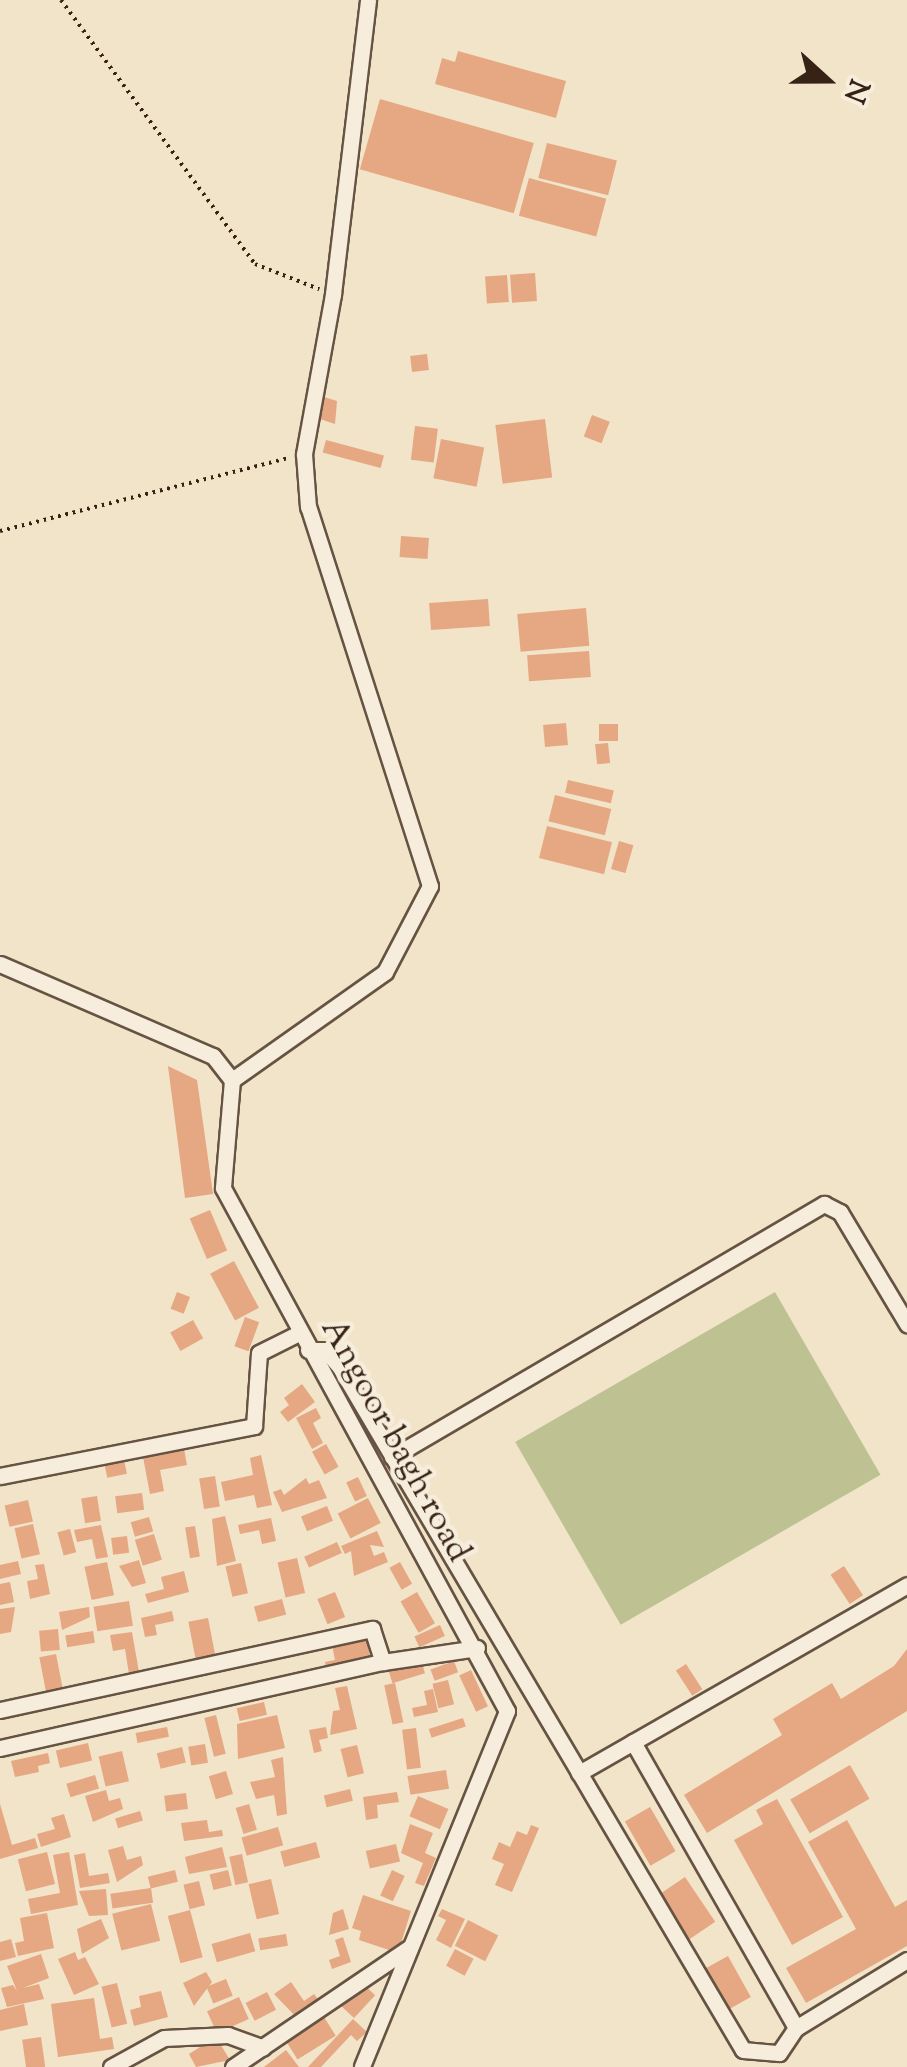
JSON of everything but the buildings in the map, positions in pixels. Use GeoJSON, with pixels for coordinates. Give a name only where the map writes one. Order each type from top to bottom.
{"type":"FeatureCollection","features":[{"type":"Feature","properties":{"kind":"street"},"geometry":{"type":"LineString","coordinates":[[0,964],[213,1056],[232,1080],[385,972],[430,886],[308,508],[304,454],[333,294],[368,0]]}},
{"type":"Feature","properties":{"kind":"street","name":"Angoor bagh road"},"geometry":{"type":"LineString","coordinates":[[232,1080],[224,1188],[299,1334],[476,1648],[507,1711],[362,2067]]}},
{"type":"Feature","properties":{"kind":"street"},"geometry":{"type":"LineString","coordinates":[[392,1457],[824,1204],[840,1212],[907,1324]]}},
{"type":"Feature","properties":{"kind":"street"},"geometry":{"type":"LineString","coordinates":[[0,1476],[254,1426],[260,1353],[299,1334]]}},
{"type":"Feature","properties":{"kind":"street"},"geometry":{"type":"LineString","coordinates":[[308,1350],[324,1350],[339,1366],[743,2050],[779,2053],[796,2028],[907,1960]]}},
{"type":"Feature","properties":{"kind":"street"},"geometry":{"type":"LineString","coordinates":[[579,1773],[907,1585]]}},
{"type":"Feature","properties":{"kind":"street"},"geometry":{"type":"LineString","coordinates":[[0,1710],[372,1630],[383,1662]]}},
{"type":"Feature","properties":{"kind":"street"},"geometry":{"type":"LineString","coordinates":[[0,1748],[383,1662],[476,1648]]}},
{"type":"Feature","properties":{"kind":"street"},"geometry":{"type":"LineString","coordinates":[[633,1742],[796,2028]]}},
{"type":"Feature","properties":{"kind":"street"},"geometry":{"type":"LineString","coordinates":[[232,2067],[410,1947]]}},
{"type":"Feature","properties":{"kind":"street"},"geometry":{"type":"LineString","coordinates":[[111,2067],[164,2038],[228,2035],[263,2048]]}},
{"type":"Feature","properties":{"kind":"path"},"geometry":{"type":"LineString","coordinates":[[61,0],[254,264],[333,294]]}},
{"type":"Feature","properties":{"kind":"path"},"geometry":{"type":"LineString","coordinates":[[0,531],[304,454]]}},
{"type":"Feature","properties":{"kind":"green space"},"geometry":{"type":"Polygon","coordinates":[[[775,1292],[880,1475],[621,1625],[515,1442],[775,1292]]]}}]}
